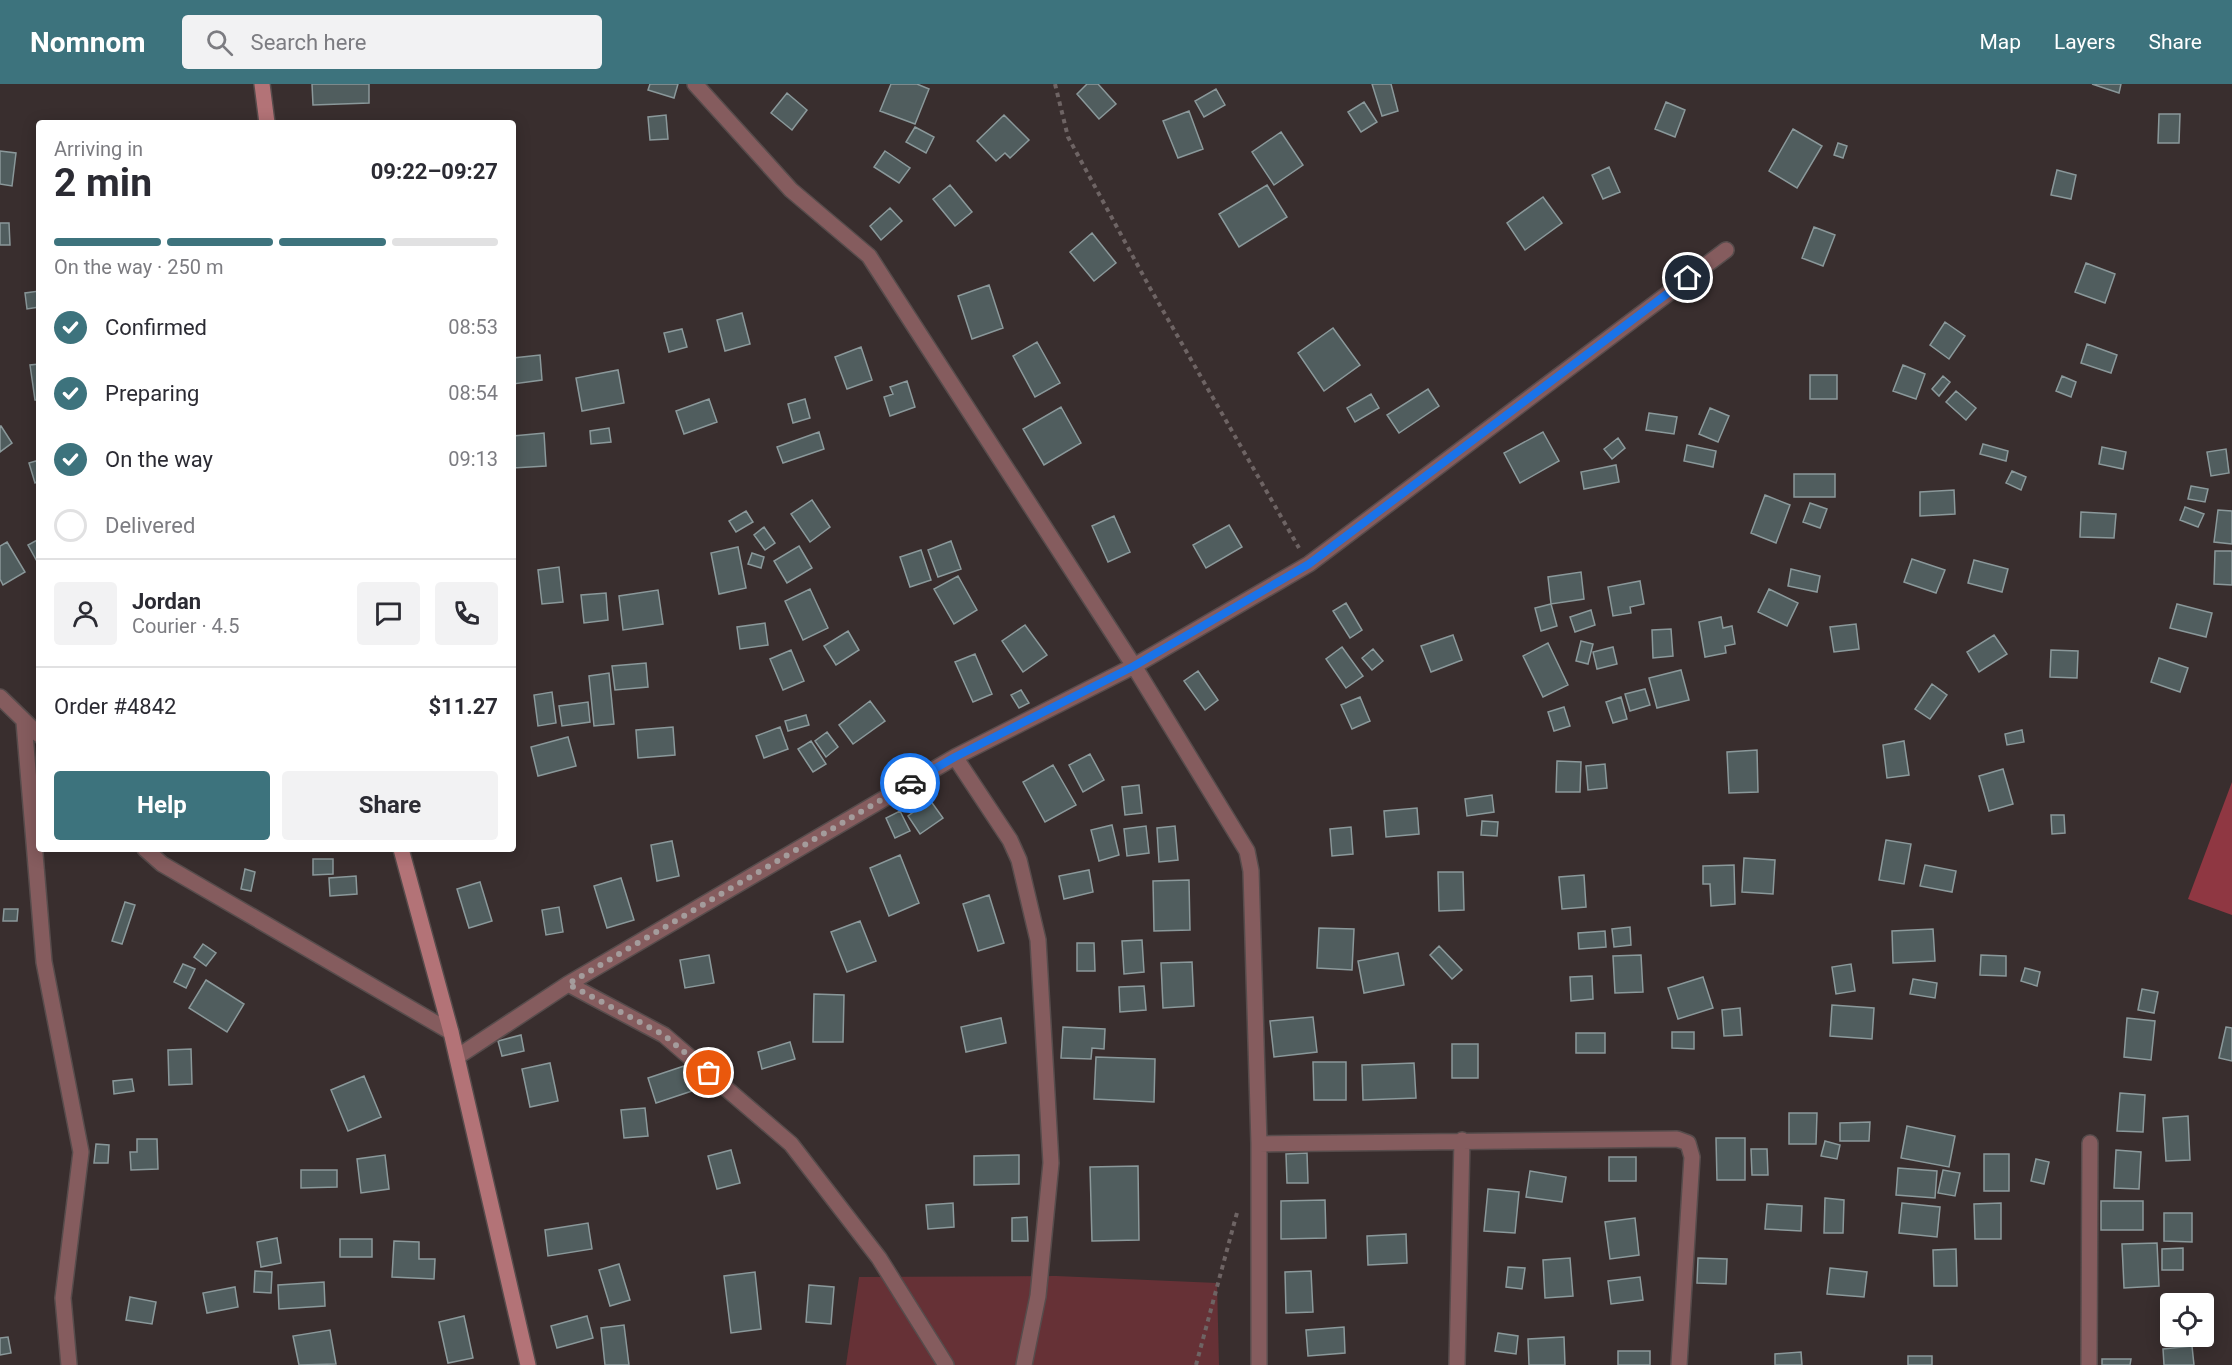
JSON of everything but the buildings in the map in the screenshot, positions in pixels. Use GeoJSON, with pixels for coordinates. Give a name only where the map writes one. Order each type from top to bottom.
{"type":"FeatureCollection","features":[{"type":"Feature","properties":{"kind":"street"},"geometry":{"type":"LineString","coordinates":[[262,84],[267,120]]}},
{"type":"Feature","properties":{"kind":"street"},"geometry":{"type":"LineString","coordinates":[[695,84],[791,190],[869,256],[1134,666],[1247,851],[1251,871],[1259,1144],[1259,1365]]}},
{"type":"Feature","properties":{"kind":"street"},"geometry":{"type":"LineString","coordinates":[[457,1057],[568,984],[955,757],[1134,666],[1309,564],[1725,250]]}},
{"type":"Feature","properties":{"kind":"street"},"geometry":{"type":"LineString","coordinates":[[0,697],[36,732]]}},
{"type":"Feature","properties":{"kind":"street"},"geometry":{"type":"LineString","coordinates":[[24,722],[44,962],[81,1145],[82,1164],[63,1298],[69,1365]]}},
{"type":"Feature","properties":{"kind":"street"},"geometry":{"type":"LineString","coordinates":[[955,757],[1010,840],[1019,860],[1038,940],[1051,1164],[1038,1296],[1024,1365]]}},
{"type":"Feature","properties":{"kind":"street"},"geometry":{"type":"LineString","coordinates":[[148,852],[162,864],[451,1032]]}},
{"type":"Feature","properties":{"kind":"street"},"geometry":{"type":"LineString","coordinates":[[402,852],[451,1032],[528,1365]]}},
{"type":"Feature","properties":{"kind":"street"},"geometry":{"type":"LineString","coordinates":[[568,984],[664,1035],[791,1144],[879,1258],[945,1365]]}},
{"type":"Feature","properties":{"kind":"street"},"geometry":{"type":"LineString","coordinates":[[1259,1144],[1677,1138],[1688,1143],[1692,1157],[1679,1365]]}},
{"type":"Feature","properties":{"kind":"street"},"geometry":{"type":"LineString","coordinates":[[1457,1365],[1462,1140]]}},
{"type":"Feature","properties":{"kind":"street"},"geometry":{"type":"LineString","coordinates":[[2089,1365],[2090,1143]]}},
{"type":"Feature","properties":{"kind":"path"},"geometry":{"type":"LineString","coordinates":[[1055,84],[1068,137],[1150,288],[1309,564]]}},
{"type":"Feature","properties":{"kind":"path"},"geometry":{"type":"LineString","coordinates":[[1196,1365],[1242,1198]]}},
{"type":"Feature","properties":{"kind":"shaded area"},"geometry":{"type":"Polygon","coordinates":[[[2232,782],[2232,915],[2188,899],[2232,782]]]}},
{"type":"Feature","properties":{"kind":"shaded area"},"geometry":{"type":"Polygon","coordinates":[[[1056,1276],[1217,1283],[1219,1365],[846,1365],[859,1277],[1056,1276]]]}},
{"type":"Feature","properties":{"kind":"way so far"},"geometry":{"type":"LineString","coordinates":[[709,1073],[664,1035],[568,984],[910,783]]}},
{"type":"Feature","properties":{"kind":"route"},"geometry":{"type":"LineString","coordinates":[[910,783],[955,757],[1134,666],[1309,564],[1688,278]]}}]}
